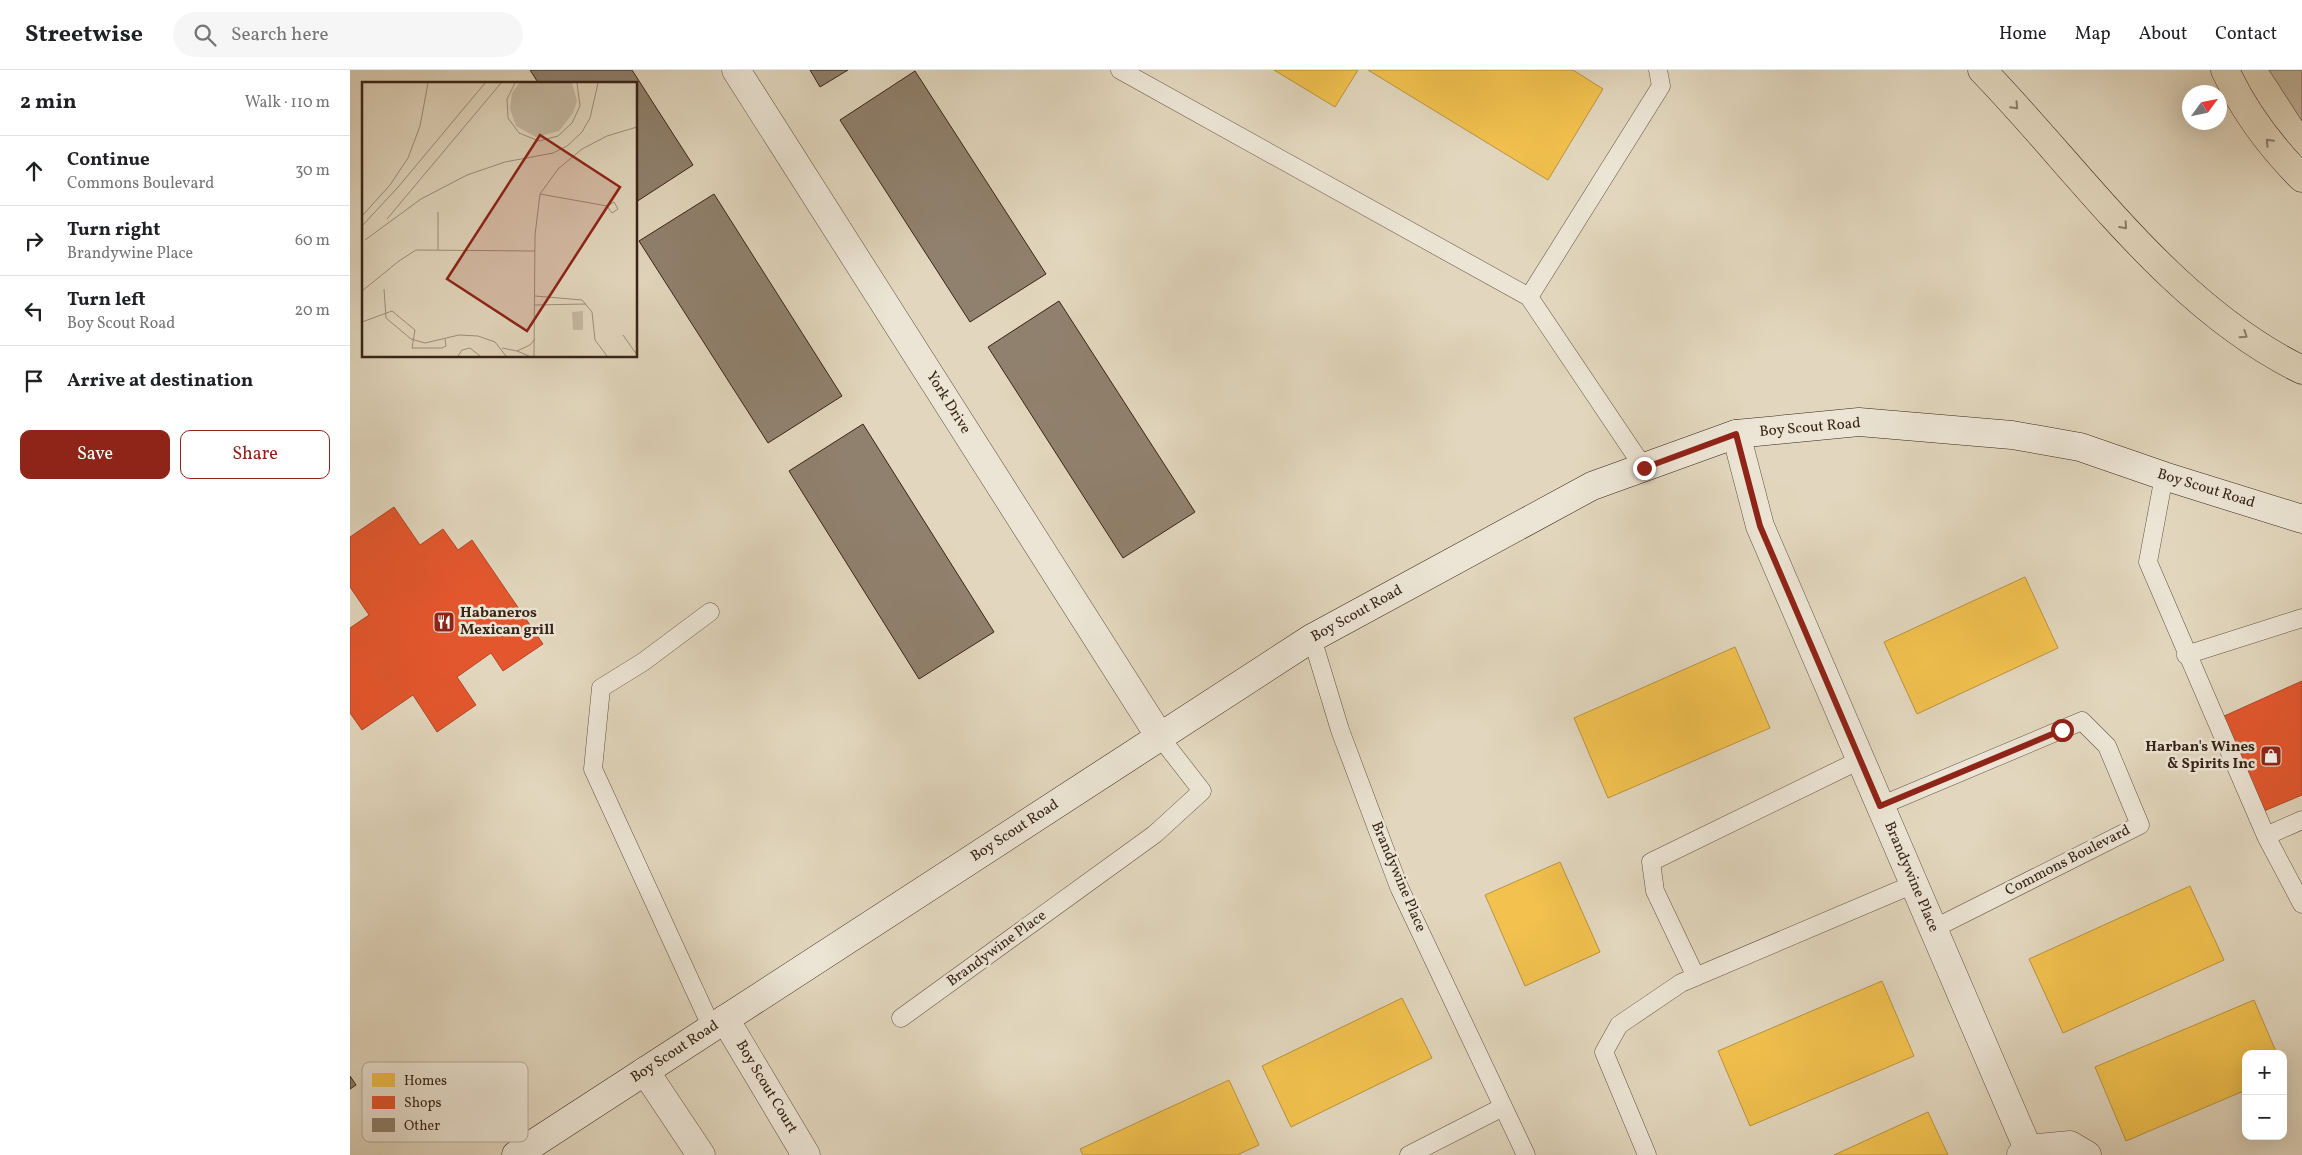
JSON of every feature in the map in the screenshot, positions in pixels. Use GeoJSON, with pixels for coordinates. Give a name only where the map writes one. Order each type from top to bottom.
{"type":"FeatureCollection","features":[{"type":"Feature","properties":{"kind":"highway"},"geometry":{"type":"LineString","coordinates":[[1982,70],[2132,236],[2203,305],[2243,334],[2302,370]]}},
{"type":"Feature","properties":{"kind":"highway"},"geometry":{"type":"LineString","coordinates":[[2225,70],[2236,95],[2262,135],[2302,178]]}},
{"type":"Feature","properties":{"kind":"street","name":"York Drive"},"geometry":{"type":"LineString","coordinates":[[736,70],[1160,737]]}},
{"type":"Feature","properties":{"kind":"street","name":"Boy Scout Road"},"geometry":{"type":"LineString","coordinates":[[516,1155],[1312,638],[1592,486],[1736,434],[1859,422],[2012,435],[2080,447],[2164,476],[2302,519]]}},
{"type":"Feature","properties":{"kind":"street","name":"Brandywine Place"},"geometry":{"type":"LineString","coordinates":[[1736,434],[1760,526],[1914,884],[2025,1152],[2070,1145],[2087,1155]]}},
{"type":"Feature","properties":{"kind":"street","name":"Boy Scout Court"},"geometry":{"type":"LineString","coordinates":[[719,1024],[806,1155]]}},
{"type":"Feature","properties":{"kind":"street"},"geometry":{"type":"LineString","coordinates":[[645,1071],[701,1155]]}},
{"type":"Feature","properties":{"kind":"lane"},"geometry":{"type":"LineString","coordinates":[[1120,70],[1529,296],[1644,468]]}},
{"type":"Feature","properties":{"kind":"lane"},"geometry":{"type":"LineString","coordinates":[[1529,296],[1661,86],[1658,70]]}},
{"type":"Feature","properties":{"kind":"lane"},"geometry":{"type":"LineString","coordinates":[[2164,476],[2148,562],[2186,655],[2266,836],[2302,904]]}},
{"type":"Feature","properties":{"kind":"lane"},"geometry":{"type":"LineString","coordinates":[[710,612],[643,662],[602,688],[593,769],[719,1024]]}},
{"type":"Feature","properties":{"kind":"lane"},"geometry":{"type":"LineString","coordinates":[[2186,655],[2302,618]]}},
{"type":"Feature","properties":{"kind":"lane","name":"Brandywine Place"},"geometry":{"type":"LineString","coordinates":[[1312,638],[1340,730],[1399,887],[1526,1155]]}},
{"type":"Feature","properties":{"kind":"lane","name":"Commons Boulevard"},"geometry":{"type":"LineString","coordinates":[[1880,806],[2082,720],[2107,746],[2140,825],[1933,929]]}},
{"type":"Feature","properties":{"kind":"lane","name":"Brandywine Place"},"geometry":{"type":"LineString","coordinates":[[901,1018],[1155,834],[1202,791],[1160,737]]}},
{"type":"Feature","properties":{"kind":"lane"},"geometry":{"type":"LineString","coordinates":[[1696,977],[1654,891],[1651,862],[1860,760]]}},
{"type":"Feature","properties":{"kind":"lane"},"geometry":{"type":"LineString","coordinates":[[2266,836],[2302,820]]}},
{"type":"Feature","properties":{"kind":"lane"},"geometry":{"type":"LineString","coordinates":[[1647,1155],[1604,1052],[1619,1025],[1681,983],[1914,884]]}},
{"type":"Feature","properties":{"kind":"lane"},"geometry":{"type":"LineString","coordinates":[[1409,1155],[1503,1107]]}},
{"type":"Feature","properties":{"kind":"shaded area"},"geometry":{"type":"Polygon","coordinates":[[[2269,70],[2302,70],[2302,121],[2269,70]]]}},
{"type":"Feature","properties":{"kind":"building: Homes"},"geometry":{"type":"Polygon","coordinates":[[[1274,70],[1358,70],[1335,107],[1274,70]]]}},
{"type":"Feature","properties":{"kind":"building: Homes"},"geometry":{"type":"Polygon","coordinates":[[[1368,70],[1573,70],[1603,89],[1548,180],[1368,70]]]}},
{"type":"Feature","properties":{"kind":"building: Homes"},"geometry":{"type":"Polygon","coordinates":[[[2025,577],[2058,648],[1917,714],[1884,642],[2025,577]]]}},
{"type":"Feature","properties":{"kind":"building: Homes"},"geometry":{"type":"Polygon","coordinates":[[[1735,647],[1770,728],[1608,798],[1574,718],[1735,647]]]}},
{"type":"Feature","properties":{"kind":"building: Homes"},"geometry":{"type":"Polygon","coordinates":[[[1560,862],[1600,952],[1525,986],[1485,895],[1560,862]]]}},
{"type":"Feature","properties":{"kind":"building: Homes"},"geometry":{"type":"Polygon","coordinates":[[[2190,886],[2224,960],[2063,1033],[2029,959],[2190,886]]]}},
{"type":"Feature","properties":{"kind":"building: Homes"},"geometry":{"type":"Polygon","coordinates":[[[1882,981],[1914,1056],[1750,1126],[1718,1051],[1882,981]]]}},
{"type":"Feature","properties":{"kind":"building: Homes"},"geometry":{"type":"Polygon","coordinates":[[[1402,998],[1432,1058],[1291,1127],[1262,1066],[1402,998]]]}},
{"type":"Feature","properties":{"kind":"building: Homes"},"geometry":{"type":"Polygon","coordinates":[[[2254,1000],[2275,1050],[2242,1050],[2242,1092],[2126,1141],[2095,1067],[2254,1000]]]}},
{"type":"Feature","properties":{"kind":"building: Homes"},"geometry":{"type":"Polygon","coordinates":[[[1229,1080],[1259,1145],[1237,1155],[1083,1155],[1080,1149],[1229,1080]]]}},
{"type":"Feature","properties":{"kind":"building: Homes"},"geometry":{"type":"Polygon","coordinates":[[[1928,1112],[1948,1155],[1834,1155],[1928,1112]]]}},
{"type":"Feature","properties":{"kind":"building: Shops","name":"Habaneros Mexican grill"},"geometry":{"type":"Polygon","coordinates":[[[394,507],[420,545],[443,529],[458,550],[472,540],[543,644],[503,671],[491,653],[457,677],[476,705],[437,732],[413,695],[362,730],[350,713],[350,628],[369,615],[350,587],[350,537],[394,507]]]}},
{"type":"Feature","properties":{"kind":"building: Shops","name":"Harban's Wines & Spirits Inc"},"geometry":{"type":"Polygon","coordinates":[[[2302,681],[2302,795],[2264,811],[2222,717],[2302,681]]]}},
{"type":"Feature","properties":{"kind":"building: Other"},"geometry":{"type":"Polygon","coordinates":[[[530,70],[632,70],[693,165],[638,201],[638,82],[538,82],[530,70]]]}},
{"type":"Feature","properties":{"kind":"building: Other"},"geometry":{"type":"Polygon","coordinates":[[[810,70],[848,70],[820,87],[810,70]]]}},
{"type":"Feature","properties":{"kind":"building: Other"},"geometry":{"type":"Polygon","coordinates":[[[915,71],[1046,274],[970,322],[840,120],[915,71]]]}},
{"type":"Feature","properties":{"kind":"building: Other"},"geometry":{"type":"Polygon","coordinates":[[[714,194],[842,396],[768,443],[639,241],[714,194]]]}},
{"type":"Feature","properties":{"kind":"building: Other"},"geometry":{"type":"Polygon","coordinates":[[[1059,301],[1195,512],[1123,558],[988,347],[1059,301]]]}},
{"type":"Feature","properties":{"kind":"building: Other"},"geometry":{"type":"Polygon","coordinates":[[[863,424],[994,632],[919,679],[789,471],[863,424]]]}},
{"type":"Feature","properties":{"kind":"building: Other"},"geometry":{"type":"Polygon","coordinates":[[[350,1076],[356,1085],[350,1089],[350,1076]]]}},
{"type":"Feature","properties":{"kind":"place","name":"Habaneros Mexican grill"},"geometry":{"type":"Point","coordinates":[444,622]}},
{"type":"Feature","properties":{"kind":"place","name":"Harban's Wines & Spirits Inc"},"geometry":{"type":"Point","coordinates":[2271,756]}},
{"type":"Feature","properties":{"kind":"route"},"geometry":{"type":"LineString","coordinates":[[1644,468],[1736,434],[1760,526],[1880,806],[2062,730]]}}]}
